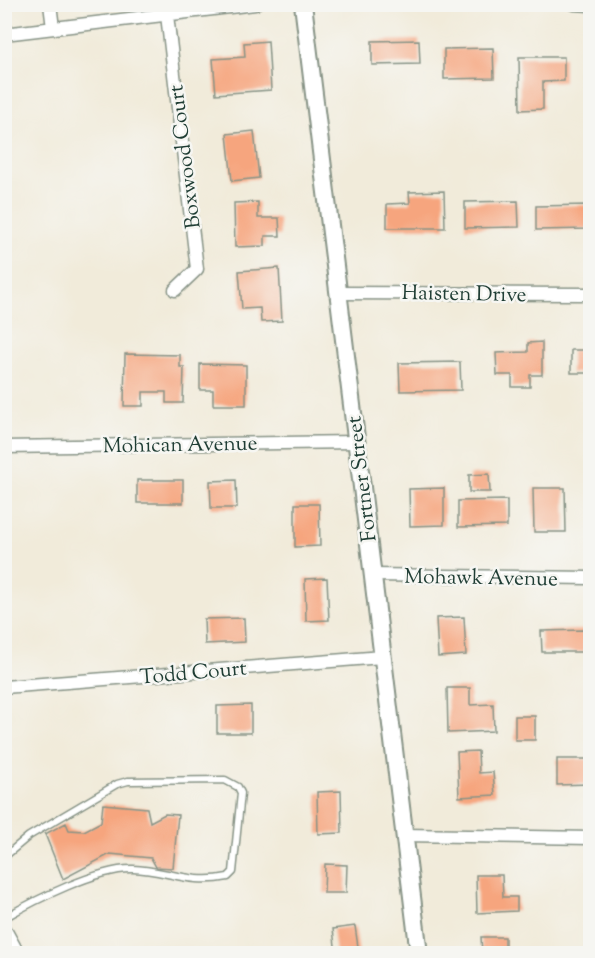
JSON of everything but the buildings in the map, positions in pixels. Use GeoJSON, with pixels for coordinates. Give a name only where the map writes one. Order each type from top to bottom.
{"type":"FeatureCollection","features":[{"type":"Feature","properties":{"kind":"main road"},"geometry":{"type":"LineString","coordinates":[[4,934],[15,954]]}},
{"type":"Feature","properties":{"kind":"street"},"geometry":{"type":"LineString","coordinates":[[50,4],[53,28]]}},
{"type":"Feature","properties":{"kind":"street"},"geometry":{"type":"LineString","coordinates":[[4,34],[255,4]]}},
{"type":"Feature","properties":{"kind":"street","name":"Fortner Street"},"geometry":{"type":"LineString","coordinates":[[303,4],[419,954]]}},
{"type":"Feature","properties":{"kind":"street"},"geometry":{"type":"LineString","coordinates":[[574,4],[591,5]]}},
{"type":"Feature","properties":{"kind":"street","name":"Boxwood Court"},"geometry":{"type":"LineString","coordinates":[[167,15],[198,269],[175,290]]}},
{"type":"Feature","properties":{"kind":"street","name":"Haisten Drive"},"geometry":{"type":"LineString","coordinates":[[338,293],[591,294]]}},
{"type":"Feature","properties":{"kind":"street","name":"Mohican Avenue"},"geometry":{"type":"LineString","coordinates":[[4,447],[356,442]]}},
{"type":"Feature","properties":{"kind":"street","name":"Mohawk Avenue"},"geometry":{"type":"LineString","coordinates":[[372,575],[591,578]]}},
{"type":"Feature","properties":{"kind":"street","name":"Todd Court"},"geometry":{"type":"LineString","coordinates":[[4,687],[382,657]]}},
{"type":"Feature","properties":{"kind":"street"},"geometry":{"type":"LineString","coordinates":[[403,835],[591,838]]}},
{"type":"Feature","properties":{"kind":"lane"},"geometry":{"type":"LineString","coordinates":[[4,856],[30,836],[117,784],[128,781],[225,780],[238,787],[241,793],[232,872],[228,877],[183,879],[136,869],[121,869],[55,893],[4,918]]}}]}
